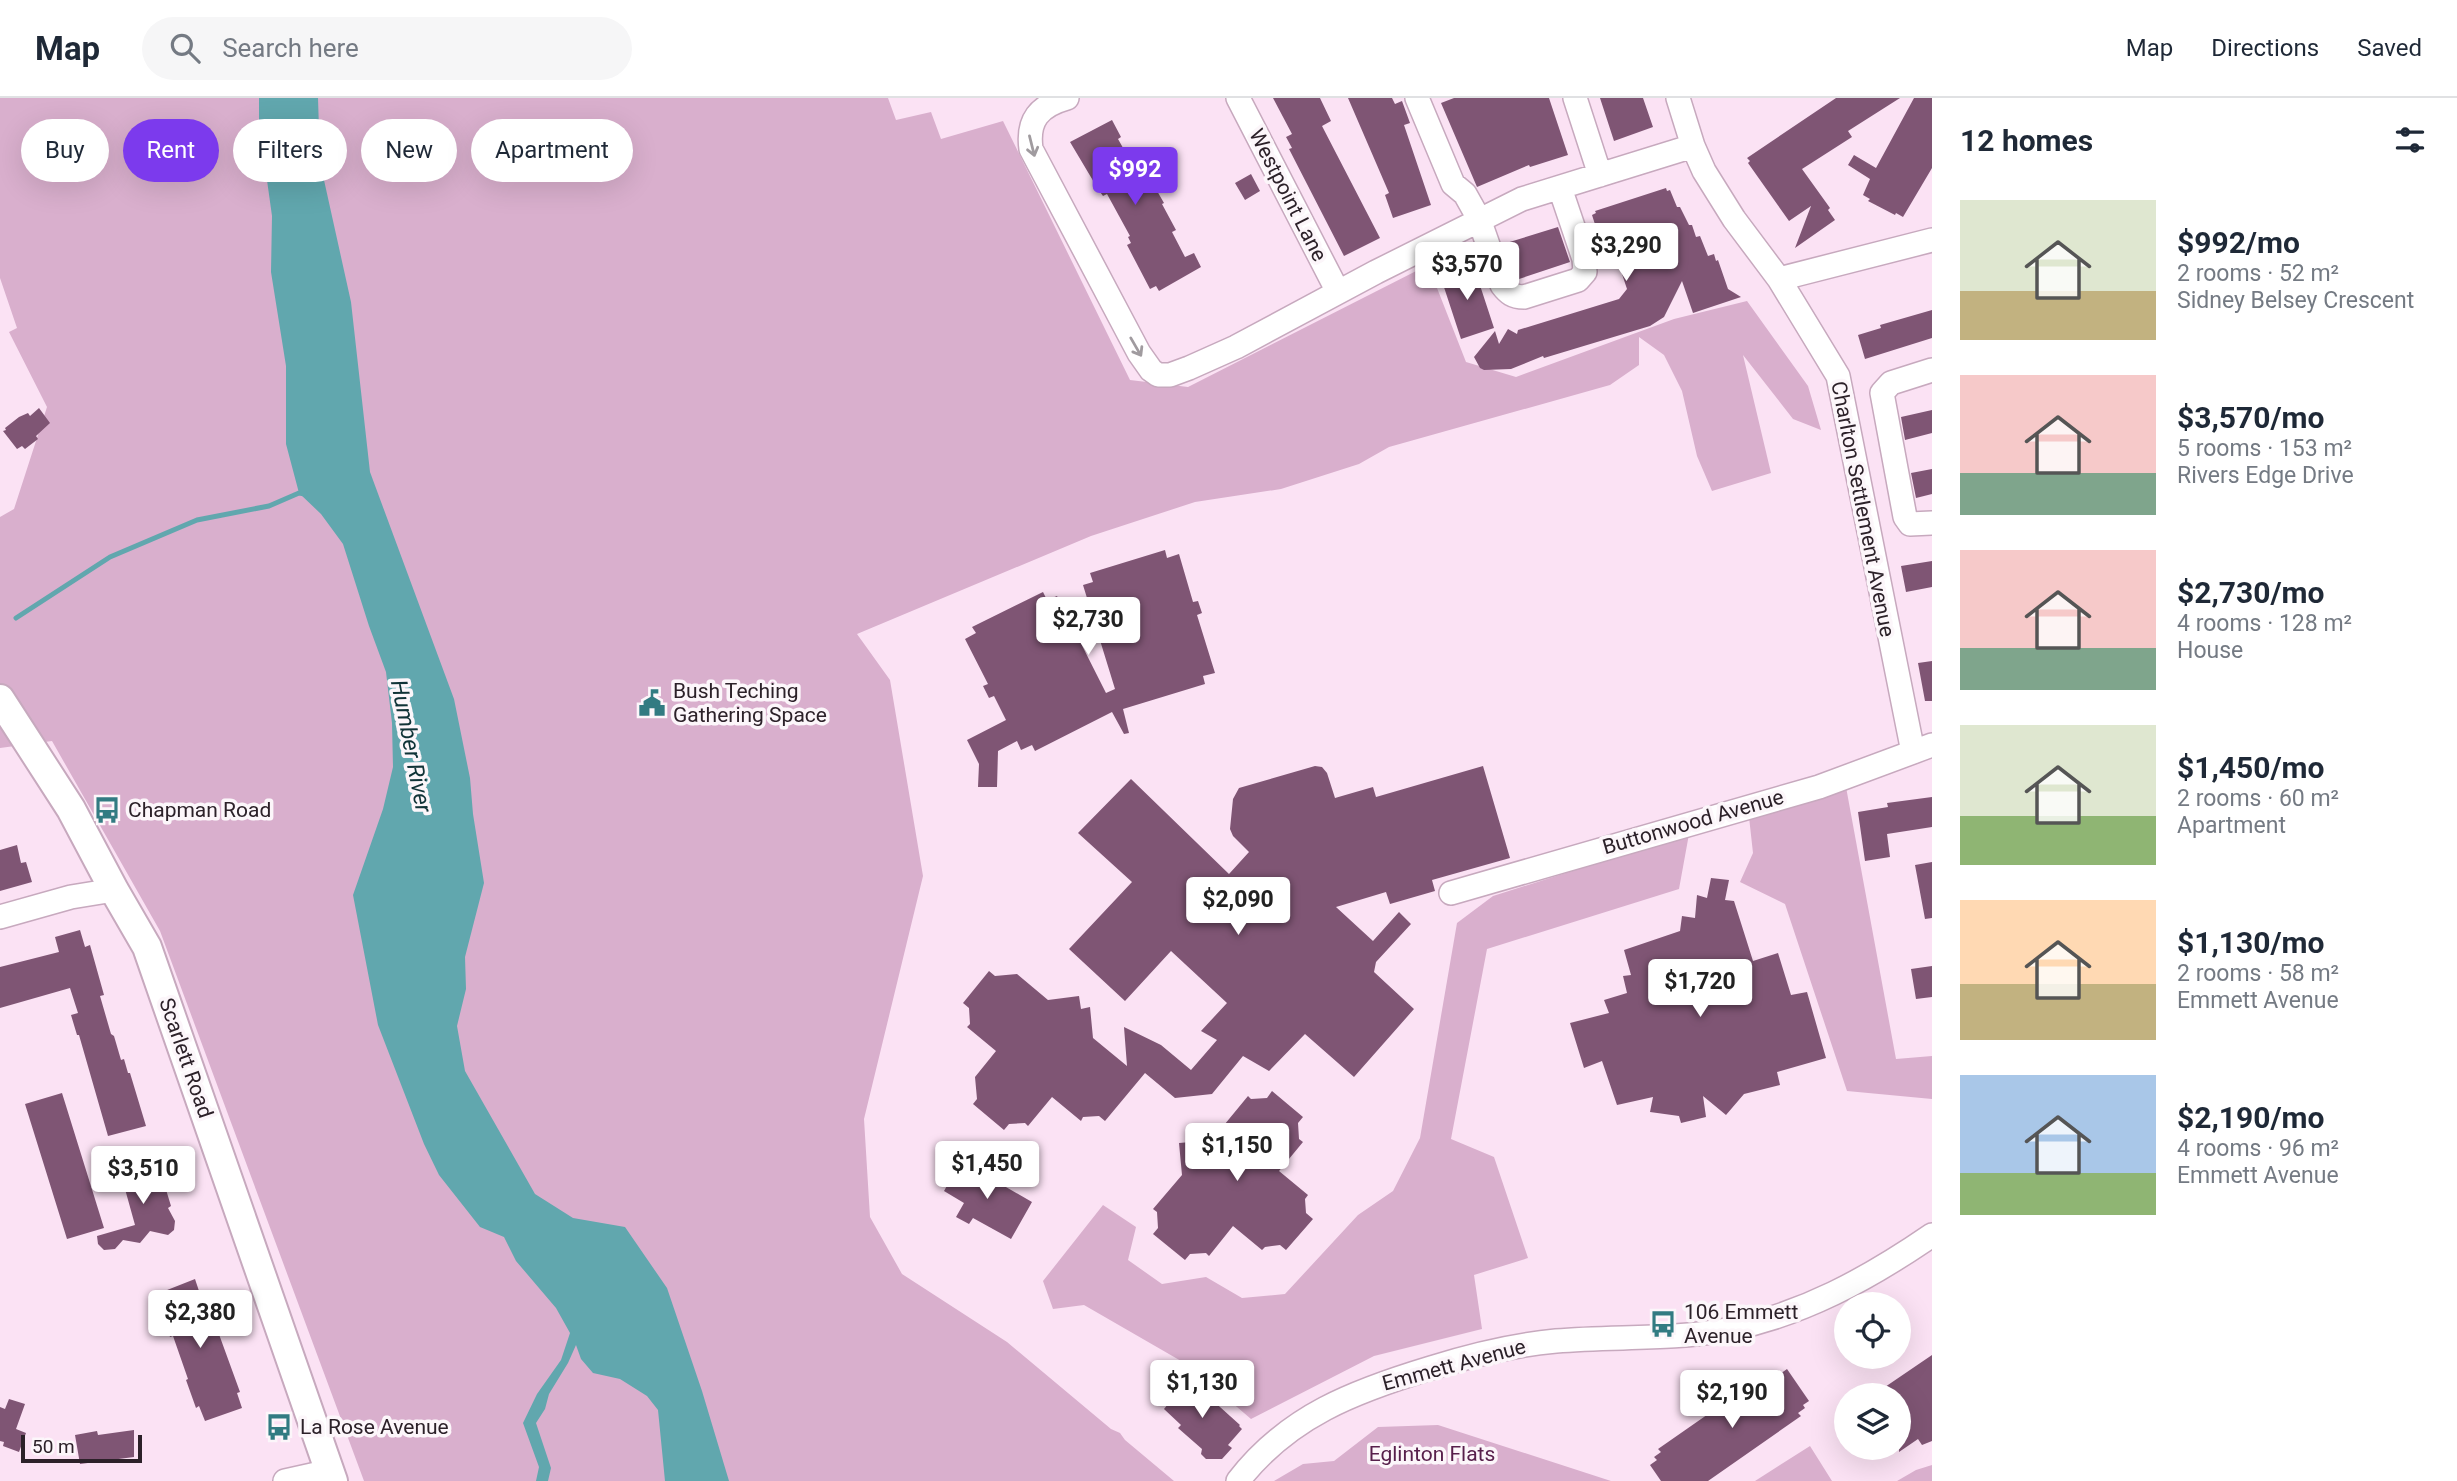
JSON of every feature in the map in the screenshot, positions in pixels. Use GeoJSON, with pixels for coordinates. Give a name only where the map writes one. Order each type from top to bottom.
{"type":"FeatureCollection","features":[{"type":"Feature","properties":{"kind":"main road","name":"Scarlett Road"},"geometry":{"type":"LineString","coordinates":[[0,699],[72,809],[147,947],[331,1476]]}},
{"type":"Feature","properties":{"kind":"street"},"geometry":{"type":"LineString","coordinates":[[1067,98],[1049,103],[1034,120],[1029,132],[1031,149],[1139,353],[1158,375],[1170,375],[1236,347],[1522,199],[1693,146]]}},
{"type":"Feature","properties":{"kind":"street","name":"Westpoint Lane"},"geometry":{"type":"LineString","coordinates":[[1238,98],[1338,292]]}},
{"type":"Feature","properties":{"kind":"street"},"geometry":{"type":"LineString","coordinates":[[1417,98],[1452,184],[1465,194],[1479,219],[1502,285],[1508,293],[1517,297],[1578,280],[1583,276],[1586,265],[1560,188]]}},
{"type":"Feature","properties":{"kind":"street"},"geometry":{"type":"LineString","coordinates":[[1575,98],[1600,175]]}},
{"type":"Feature","properties":{"kind":"street","name":"Charlton Settlement Avenue"},"geometry":{"type":"LineString","coordinates":[[1678,98],[1693,146],[1716,192],[1779,279],[1838,376],[1922,749]]}},
{"type":"Feature","properties":{"kind":"street"},"geometry":{"type":"LineString","coordinates":[[1779,279],[1932,240]]}},
{"type":"Feature","properties":{"kind":"street"},"geometry":{"type":"LineString","coordinates":[[1932,370],[1891,383],[1882,393],[1905,517],[1910,524],[1932,523]]}},
{"type":"Feature","properties":{"kind":"street","name":"Buttonwood Avenue"},"geometry":{"type":"LineString","coordinates":[[1451,893],[1819,787],[1922,749]]}},
{"type":"Feature","properties":{"kind":"street"},"geometry":{"type":"LineString","coordinates":[[0,917],[71,898],[114,890]]}},
{"type":"Feature","properties":{"kind":"street","name":"Emmett Avenue"},"geometry":{"type":"LineString","coordinates":[[1238,1481],[1286,1432],[1323,1408],[1379,1384],[1457,1360],[1532,1344],[1587,1339],[1669,1337],[1746,1325],[1782,1315],[1839,1292],[1870,1276],[1932,1235]]}},
{"type":"Feature","properties":{"kind":"street"},"geometry":{"type":"LineString","coordinates":[[285,1481],[331,1476]]}},
{"type":"Feature","properties":{"kind":"green space"},"geometry":{"type":"Polygon","coordinates":[[[0,98],[888,98],[896,120],[931,112],[941,139],[1003,121],[1130,380],[1188,387],[1428,265],[1466,362],[1516,377],[1674,319],[1747,301],[1808,386],[1821,430],[1793,419],[1743,355],[1771,473],[1712,491],[1697,456],[1682,391],[1664,355],[1639,337],[1639,365],[1610,385],[1389,447],[1359,464],[1281,489],[1195,502],[1091,536],[857,634],[890,680],[923,876],[864,1119],[870,1217],[902,1274],[1007,1342],[1111,1429],[1120,1433],[1174,1481],[364,1481],[160,931],[52,741],[0,748],[0,517],[14,509],[47,407],[9,332],[17,328],[0,278],[0,98]]]}},
{"type":"Feature","properties":{"kind":"green space"},"geometry":{"type":"Polygon","coordinates":[[[1846,787],[1896,1059],[1932,1056],[1932,1099],[1847,1091],[1785,904],[1740,882],[1753,853],[1749,817],[1846,787]]]}},
{"type":"Feature","properties":{"kind":"green space"},"geometry":{"type":"Polygon","coordinates":[[[1689,834],[1679,889],[1487,949],[1451,1139],[1494,1157],[1528,1258],[1474,1275],[1482,1329],[1374,1356],[1251,1419],[1188,1365],[1084,1305],[1053,1309],[1043,1281],[1103,1205],[1136,1227],[1128,1260],[1162,1284],[1206,1277],[1242,1298],[1285,1294],[1358,1215],[1393,1191],[1420,1138],[1457,923],[1493,896],[1689,834]]]}},
{"type":"Feature","properties":{"kind":"green space","name":"Eglinton Flats"},"geometry":{"type":"Polygon","coordinates":[[[1438,1425],[1611,1481],[1274,1481],[1303,1464],[1334,1461],[1378,1427],[1438,1425]]]}},
{"type":"Feature","properties":{"kind":"green space"},"geometry":{"type":"Polygon","coordinates":[[[1810,1446],[1832,1481],[1755,1481],[1810,1446]]]}},
{"type":"Feature","properties":{"kind":"green space"},"geometry":{"type":"Polygon","coordinates":[[[1932,1465],[1932,1481],[1897,1481],[1916,1470],[1932,1465]]]}},
{"type":"Feature","properties":{"kind":"water"},"geometry":{"type":"Polygon","coordinates":[[[259,98],[318,98],[319,119],[259,119],[259,98]]]}},
{"type":"Feature","properties":{"kind":"water","name":"Humber River"},"geometry":{"type":"Polygon","coordinates":[[[267,182],[324,182],[351,302],[370,472],[454,699],[470,778],[484,883],[465,957],[466,989],[457,1026],[465,1071],[535,1194],[573,1218],[625,1227],[667,1288],[729,1481],[665,1481],[658,1410],[647,1396],[620,1379],[593,1373],[581,1359],[576,1345],[536,1423],[551,1468],[548,1481],[536,1481],[539,1467],[523,1423],[537,1394],[561,1360],[570,1333],[556,1308],[516,1261],[504,1237],[480,1227],[439,1175],[424,1144],[378,1025],[353,895],[383,809],[393,767],[392,723],[386,672],[343,544],[321,514],[299,493],[286,444],[286,366],[271,272],[272,216],[267,182]]]}},
{"type":"Feature","properties":{"kind":"building"},"geometry":{"type":"Polygon","coordinates":[[[1273,98],[1320,98],[1331,121],[1322,126],[1380,238],[1344,256],[1289,149],[1292,148],[1286,137],[1292,134],[1273,98]]]}},
{"type":"Feature","properties":{"kind":"building"},"geometry":{"type":"Polygon","coordinates":[[[1348,98],[1392,98],[1395,104],[1402,101],[1410,123],[1404,125],[1431,205],[1393,218],[1385,195],[1389,193],[1348,98]]]}},
{"type":"Feature","properties":{"kind":"building"},"geometry":{"type":"Polygon","coordinates":[[[1454,98],[1549,98],[1568,155],[1530,167],[1529,165],[1477,187],[1441,103],[1454,98]]]}},
{"type":"Feature","properties":{"kind":"building"},"geometry":{"type":"Polygon","coordinates":[[[1600,98],[1643,98],[1653,127],[1614,141],[1600,98]]]}},
{"type":"Feature","properties":{"kind":"building"},"geometry":{"type":"Polygon","coordinates":[[[1836,98],[1900,98],[1848,131],[1852,137],[1802,169],[1830,208],[1828,210],[1835,220],[1795,248],[1811,206],[1789,221],[1747,158],[1836,98]]]}},
{"type":"Feature","properties":{"kind":"building"},"geometry":{"type":"Polygon","coordinates":[[[1914,98],[1932,98],[1932,168],[1903,217],[1868,201],[1870,199],[1863,195],[1870,179],[1848,165],[1854,155],[1876,168],[1914,98]]]}},
{"type":"Feature","properties":{"kind":"building"},"geometry":{"type":"Polygon","coordinates":[[[1112,120],[1121,137],[1118,139],[1131,162],[1138,158],[1164,203],[1162,204],[1176,230],[1172,232],[1185,257],[1194,253],[1201,267],[1159,291],[1156,286],[1150,289],[1127,245],[1131,243],[1128,237],[1130,236],[1107,194],[1103,196],[1098,189],[1070,142],[1112,120]]]}},
{"type":"Feature","properties":{"kind":"building"},"geometry":{"type":"Polygon","coordinates":[[[1251,174],[1260,191],[1245,200],[1235,183],[1251,174]]]}},
{"type":"Feature","properties":{"kind":"building"},"geometry":{"type":"Polygon","coordinates":[[[1666,188],[1667,191],[1670,190],[1689,225],[1692,225],[1696,237],[1700,236],[1708,256],[1714,254],[1716,261],[1718,260],[1728,289],[1741,297],[1693,313],[1682,281],[1664,317],[1650,326],[1544,358],[1543,356],[1511,369],[1480,368],[1474,357],[1495,331],[1499,344],[1508,329],[1517,334],[1518,330],[1619,299],[1627,289],[1618,262],[1611,262],[1604,242],[1601,243],[1592,215],[1595,211],[1666,188]]]}},
{"type":"Feature","properties":{"kind":"building"},"geometry":{"type":"Polygon","coordinates":[[[1558,227],[1570,262],[1516,280],[1503,244],[1558,227]]]}},
{"type":"Feature","properties":{"kind":"building"},"geometry":{"type":"Polygon","coordinates":[[[1470,265],[1471,269],[1474,267],[1494,328],[1461,339],[1440,275],[1470,265]]]}},
{"type":"Feature","properties":{"kind":"building"},"geometry":{"type":"Polygon","coordinates":[[[1932,310],[1932,338],[1865,359],[1858,335],[1881,328],[1880,325],[1932,310]]]}},
{"type":"Feature","properties":{"kind":"building"},"geometry":{"type":"Polygon","coordinates":[[[39,408],[50,423],[36,436],[38,439],[25,449],[22,446],[17,449],[3,431],[19,417],[28,413],[30,416],[39,408]]]}},
{"type":"Feature","properties":{"kind":"building"},"geometry":{"type":"Polygon","coordinates":[[[1932,410],[1932,433],[1905,440],[1901,417],[1932,410]]]}},
{"type":"Feature","properties":{"kind":"building"},"geometry":{"type":"Polygon","coordinates":[[[1932,469],[1932,494],[1916,498],[1911,473],[1932,469]]]}},
{"type":"Feature","properties":{"kind":"building"},"geometry":{"type":"Polygon","coordinates":[[[1165,550],[1167,558],[1179,554],[1193,602],[1198,601],[1202,613],[1197,615],[1215,673],[1203,676],[1205,684],[1123,709],[1129,733],[1124,734],[1112,712],[1035,751],[1032,745],[1021,750],[1017,741],[998,751],[997,787],[978,787],[979,764],[967,740],[1006,720],[994,696],[989,698],[983,686],[988,684],[965,639],[976,633],[972,627],[1043,592],[1047,600],[1057,596],[1106,693],[1115,689],[1083,585],[1093,582],[1090,573],[1165,550]]]}},
{"type":"Feature","properties":{"kind":"building"},"geometry":{"type":"Polygon","coordinates":[[[1932,561],[1932,587],[1906,592],[1901,566],[1932,561]]]}},
{"type":"Feature","properties":{"kind":"building"},"geometry":{"type":"Polygon","coordinates":[[[1932,661],[1932,701],[1925,701],[1918,663],[1932,661]]]}},
{"type":"Feature","properties":{"kind":"building"},"geometry":{"type":"Polygon","coordinates":[[[1315,766],[1322,767],[1327,773],[1335,798],[1373,787],[1376,797],[1483,766],[1510,858],[1432,880],[1435,891],[1390,904],[1386,892],[1336,907],[1373,941],[1399,912],[1411,924],[1376,962],[1374,972],[1414,1009],[1354,1077],[1305,1034],[1269,1071],[1243,1056],[1212,1094],[1175,1098],[1145,1073],[1105,1121],[1099,1116],[1083,1117],[1081,1121],[1052,1097],[1028,1126],[1025,1123],[1009,1124],[1004,1130],[973,1104],[977,1099],[975,1077],[996,1051],[967,1027],[970,1024],[969,1008],[963,1003],[989,971],[995,976],[1017,974],[1048,1000],[1079,996],[1081,1009],[1090,1007],[1093,1038],[1127,1066],[1124,1027],[1161,1045],[1191,1070],[1217,1040],[1201,1031],[1227,1003],[1171,951],[1125,1001],[1069,949],[1132,882],[1078,833],[1131,779],[1229,874],[1249,852],[1233,836],[1230,829],[1233,799],[1239,788],[1315,766]]]}},
{"type":"Feature","properties":{"kind":"building"},"geometry":{"type":"Polygon","coordinates":[[[1932,797],[1932,827],[1887,834],[1890,857],[1865,861],[1858,812],[1888,807],[1887,803],[1932,797]]]}},
{"type":"Feature","properties":{"kind":"building"},"geometry":{"type":"Polygon","coordinates":[[[17,845],[21,863],[26,862],[32,882],[0,891],[0,850],[17,845]]]}},
{"type":"Feature","properties":{"kind":"building"},"geometry":{"type":"Polygon","coordinates":[[[1932,862],[1932,918],[1925,919],[1915,865],[1932,862]]]}},
{"type":"Feature","properties":{"kind":"building"},"geometry":{"type":"Polygon","coordinates":[[[1711,878],[1729,880],[1725,900],[1734,901],[1753,961],[1778,953],[1791,995],[1807,992],[1826,1058],[1777,1072],[1780,1085],[1744,1094],[1726,1115],[1703,1096],[1706,1117],[1681,1123],[1679,1116],[1650,1112],[1653,1097],[1617,1105],[1602,1061],[1584,1068],[1570,1023],[1609,1013],[1604,1000],[1627,993],[1623,976],[1631,975],[1624,950],[1680,931],[1682,916],[1695,918],[1697,895],[1707,898],[1711,878]]]}},
{"type":"Feature","properties":{"kind":"building"},"geometry":{"type":"Polygon","coordinates":[[[80,930],[85,947],[90,945],[104,995],[100,996],[111,1034],[121,1060],[124,1059],[130,1073],[146,1126],[108,1136],[71,1015],[78,1013],[70,988],[0,1008],[0,967],[59,952],[55,937],[80,930]]]}},
{"type":"Feature","properties":{"kind":"building"},"geometry":{"type":"Polygon","coordinates":[[[1932,966],[1932,997],[1916,999],[1911,969],[1932,966]]]}},
{"type":"Feature","properties":{"kind":"building"},"geometry":{"type":"Polygon","coordinates":[[[1272,1091],[1303,1117],[1298,1123],[1299,1139],[1303,1142],[1279,1171],[1308,1195],[1305,1199],[1306,1213],[1313,1219],[1286,1250],[1280,1245],[1262,1250],[1233,1226],[1209,1256],[1206,1253],[1190,1254],[1185,1260],[1153,1234],[1158,1228],[1157,1212],[1153,1209],[1182,1175],[1179,1143],[1191,1142],[1189,1133],[1220,1130],[1248,1096],[1251,1099],[1267,1098],[1272,1091]]]}},
{"type":"Feature","properties":{"kind":"building"},"geometry":{"type":"Polygon","coordinates":[[[62,1093],[104,1228],[67,1239],[25,1104],[62,1093]]]}},
{"type":"Feature","properties":{"kind":"building"},"geometry":{"type":"Polygon","coordinates":[[[157,1160],[171,1206],[168,1208],[175,1221],[174,1230],[168,1235],[150,1231],[140,1243],[123,1240],[115,1249],[104,1250],[98,1244],[97,1236],[135,1225],[120,1171],[157,1160]]]}},
{"type":"Feature","properties":{"kind":"building"},"geometry":{"type":"Polygon","coordinates":[[[961,1161],[1032,1202],[1011,1239],[973,1218],[969,1224],[956,1217],[964,1203],[944,1191],[961,1161]]]}},
{"type":"Feature","properties":{"kind":"building"},"geometry":{"type":"Polygon","coordinates":[[[195,1279],[200,1294],[204,1293],[240,1392],[237,1393],[242,1408],[205,1421],[199,1406],[196,1408],[157,1294],[195,1279]]]}},
{"type":"Feature","properties":{"kind":"building"},"geometry":{"type":"Polygon","coordinates":[[[1932,1355],[1932,1441],[1922,1445],[1918,1439],[1911,1444],[1911,1383],[1891,1383],[1932,1355]]]}},
{"type":"Feature","properties":{"kind":"building"},"geometry":{"type":"Polygon","coordinates":[[[1787,1369],[1809,1401],[1798,1413],[1801,1416],[1708,1481],[1661,1481],[1650,1465],[1657,1460],[1654,1457],[1661,1452],[1658,1449],[1770,1371],[1772,1374],[1778,1370],[1780,1374],[1787,1369]]]}},
{"type":"Feature","properties":{"kind":"building"},"geometry":{"type":"Polygon","coordinates":[[[1190,1380],[1242,1429],[1228,1445],[1232,1448],[1222,1459],[1206,1459],[1201,1454],[1202,1449],[1178,1428],[1181,1425],[1164,1409],[1168,1404],[1164,1401],[1182,1381],[1186,1385],[1190,1380]]]}},
{"type":"Feature","properties":{"kind":"building"},"geometry":{"type":"Polygon","coordinates":[[[9,1399],[25,1404],[16,1429],[26,1433],[19,1452],[3,1446],[4,1442],[0,1441],[0,1407],[5,1409],[9,1399]]]}},
{"type":"Feature","properties":{"kind":"building"},"geometry":{"type":"Polygon","coordinates":[[[134,1430],[134,1457],[80,1464],[75,1435],[97,1431],[98,1435],[134,1430]]]}},
{"type":"Feature","properties":{"kind":"waterway"},"geometry":{"type":"LineString","coordinates":[[16,618],[110,557],[197,520],[269,506],[299,493],[305,494]]}},
{"type":"Feature","properties":{"kind":"place","name":"Bush Teching Gathering Space"},"geometry":{"type":"Point","coordinates":[652,703]}},
{"type":"Feature","properties":{"kind":"place","name":"Chapman Road"},"geometry":{"type":"Point","coordinates":[107,810]}},
{"type":"Feature","properties":{"kind":"place","name":"106 Emmett Avenue"},"geometry":{"type":"Point","coordinates":[1663,1324]}},
{"type":"Feature","properties":{"kind":"place","name":"La Rose Avenue"},"geometry":{"type":"Point","coordinates":[279,1427]}}]}
